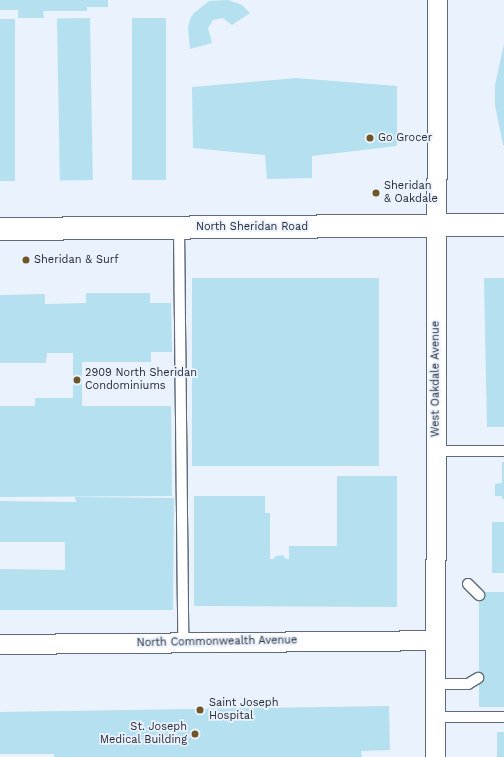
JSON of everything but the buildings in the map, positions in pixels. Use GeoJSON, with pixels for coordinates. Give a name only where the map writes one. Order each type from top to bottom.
{"type":"FeatureCollection","features":[{"type":"Feature","properties":{"kind":"main road","name":"North Sheridan Road"},"geometry":{"type":"LineString","coordinates":[[0,228],[504,225]]}},
{"type":"Feature","properties":{"kind":"street","name":"West Oakdale Avenue"},"geometry":{"type":"LineString","coordinates":[[435,757],[437,0]]}},
{"type":"Feature","properties":{"kind":"street","name":"North Commonwealth Avenue"},"geometry":{"type":"LineString","coordinates":[[0,644],[435,640]]}},
{"type":"Feature","properties":{"kind":"lane"},"geometry":{"type":"LineString","coordinates":[[179,227],[183,642]]}},
{"type":"Feature","properties":{"kind":"lane"},"geometry":{"type":"LineString","coordinates":[[435,451],[504,451]]}},
{"type":"Feature","properties":{"kind":"lane"},"geometry":{"type":"LineString","coordinates":[[468,584],[479,595]]}},
{"type":"Feature","properties":{"kind":"lane"},"geometry":{"type":"LineString","coordinates":[[435,684],[468,684],[478,678]]}},
{"type":"Feature","properties":{"kind":"lane"},"geometry":{"type":"LineString","coordinates":[[435,717],[504,717]]}},
{"type":"Feature","properties":{"kind":"place","name":"Go Grocer"},"geometry":{"type":"Point","coordinates":[370,138]}},
{"type":"Feature","properties":{"kind":"place","name":"Sheridan & Oakdale"},"geometry":{"type":"Point","coordinates":[376,193]}},
{"type":"Feature","properties":{"kind":"place","name":"Sheridan & Surf"},"geometry":{"type":"Point","coordinates":[26,260]}},
{"type":"Feature","properties":{"kind":"place","name":"2909 North Sheridan Condominiums"},"geometry":{"type":"Point","coordinates":[77,380]}},
{"type":"Feature","properties":{"kind":"place","name":"Saint Joseph Hospital"},"geometry":{"type":"Point","coordinates":[200,710]}},
{"type":"Feature","properties":{"kind":"place","name":"St. Joseph Medical Building"},"geometry":{"type":"Point","coordinates":[195,734]}}]}
